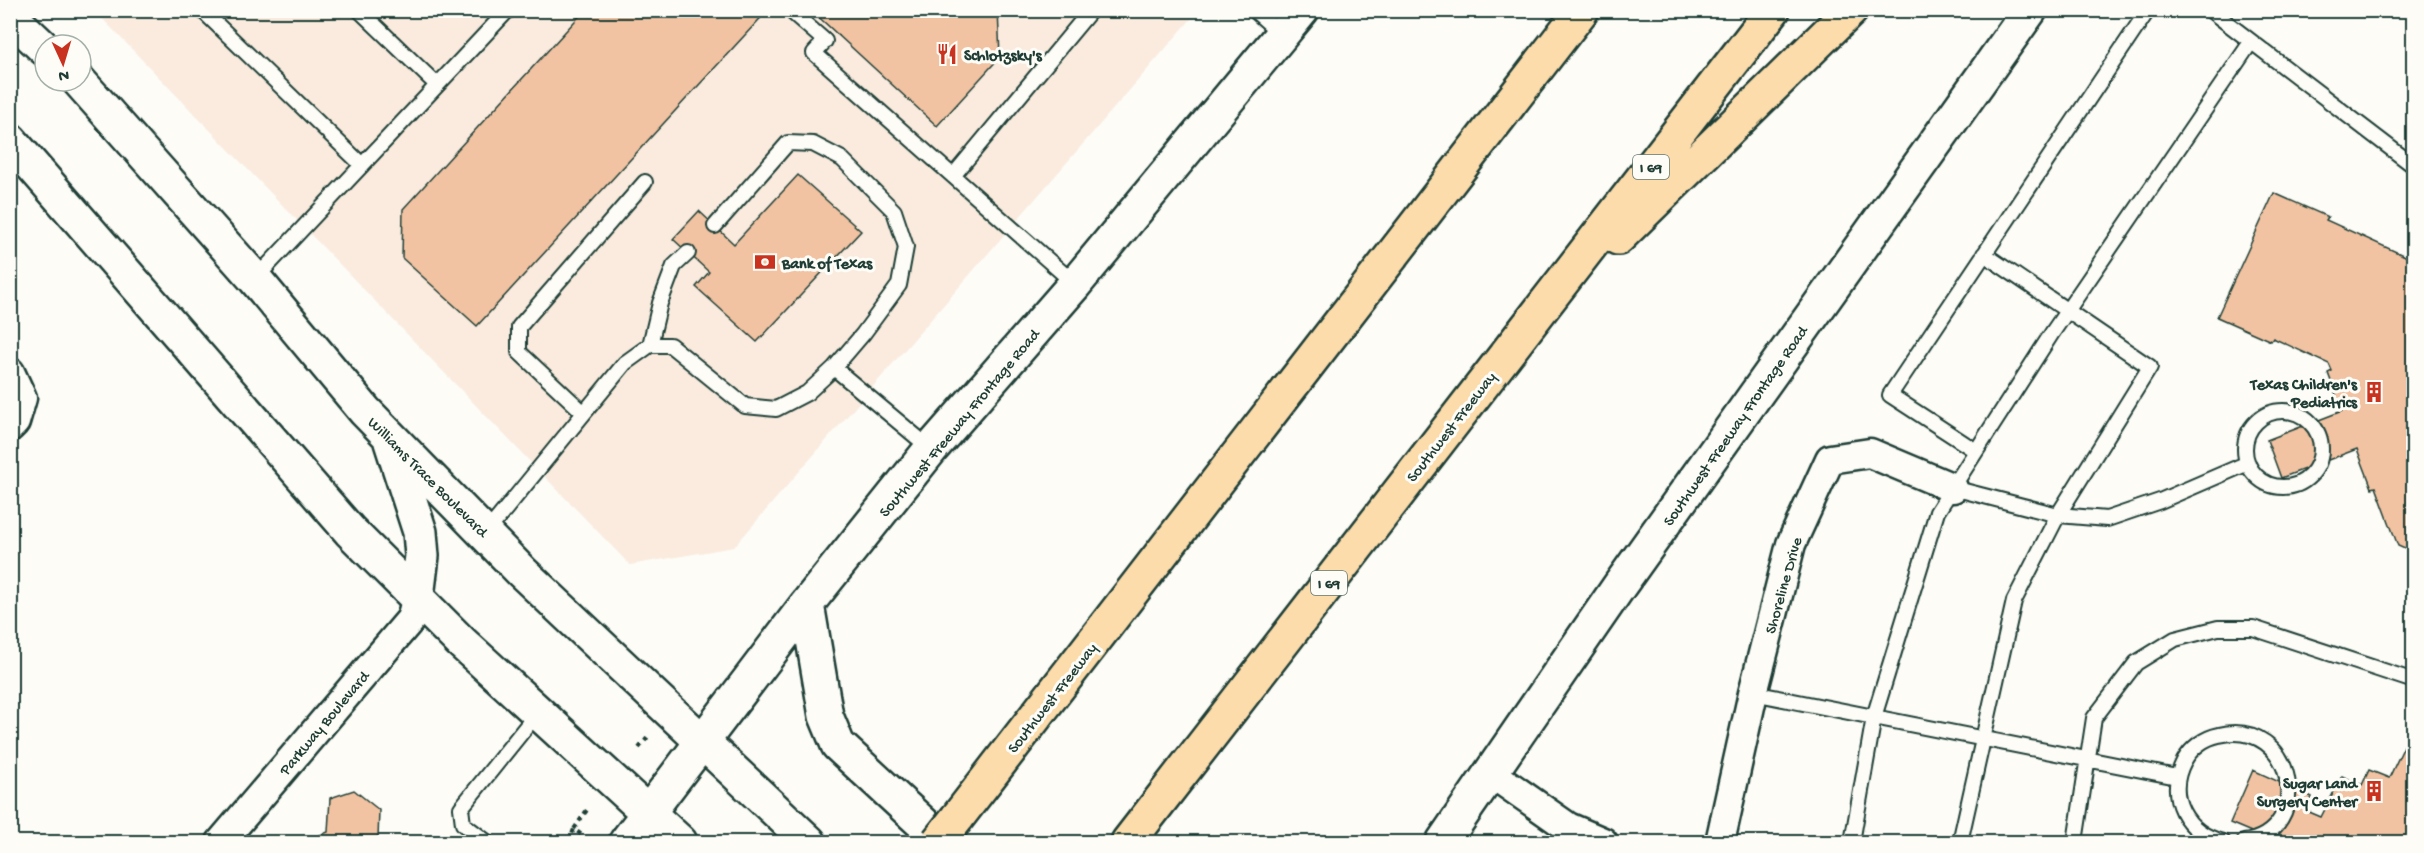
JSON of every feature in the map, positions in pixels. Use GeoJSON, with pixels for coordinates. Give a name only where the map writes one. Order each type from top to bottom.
{"type":"FeatureCollection","features":[{"type":"Feature","properties":{"kind":"highway"},"geometry":{"type":"LineString","coordinates":[[1465,162],[1559,10]]}},
{"type":"Feature","properties":{"kind":"highway","name":"Southwest Freeway"},"geometry":{"type":"LineString","coordinates":[[938,843],[1582,10]]}},
{"type":"Feature","properties":{"kind":"highway","name":"Southwest Freeway"},"geometry":{"type":"LineString","coordinates":[[1128,843],[1773,10]]}},
{"type":"Feature","properties":{"kind":"highway"},"geometry":{"type":"LineString","coordinates":[[1530,323],[1851,10]]}},
{"type":"Feature","properties":{"kind":"main road","name":"Southwest Freeway Frontage Road"},"geometry":{"type":"LineString","coordinates":[[1443,843],[1620,585],[2030,10]]}},
{"type":"Feature","properties":{"kind":"main road"},"geometry":{"type":"LineString","coordinates":[[10,16],[33,38]]}},
{"type":"Feature","properties":{"kind":"main road","name":"Southwest Freeway Frontage Road"},"geometry":{"type":"LineString","coordinates":[[626,843],[807,604],[931,449],[1076,284],[1292,22]]}},
{"type":"Feature","properties":{"kind":"main road","name":"Williams Trace Boulevard"},"geometry":{"type":"LineString","coordinates":[[90,93],[255,279],[365,411],[522,572],[809,843]]}},
{"type":"Feature","properties":{"kind":"main road"},"geometry":{"type":"LineString","coordinates":[[10,140],[350,531],[461,642],[680,843]]}},
{"type":"Feature","properties":{"kind":"main road"},"geometry":{"type":"LineString","coordinates":[[389,436],[420,532],[422,556],[417,597]]}},
{"type":"Feature","properties":{"kind":"main road"},"geometry":{"type":"LineString","coordinates":[[807,604],[826,716],[838,745],[943,843]]}},
{"type":"Feature","properties":{"kind":"street"},"geometry":{"type":"LineString","coordinates":[[10,372],[22,398],[15,422],[10,427]]}},
{"type":"Feature","properties":{"kind":"street","name":"Shoreline Drive"},"geometry":{"type":"LineString","coordinates":[[1720,843],[1753,693],[1791,544],[1830,459],[1870,453],[1953,488]]}},
{"type":"Feature","properties":{"kind":"street","name":"Parkway Boulevard"},"geometry":{"type":"LineString","coordinates":[[220,843],[411,619],[417,597]]}},
{"type":"Feature","properties":{"kind":"street"},"geometry":{"type":"LineString","coordinates":[[1491,773],[1568,827],[1603,843]]}},
{"type":"Feature","properties":{"kind":"lane"},"geometry":{"type":"LineString","coordinates":[[202,10],[362,165]]}},
{"type":"Feature","properties":{"kind":"lane"},"geometry":{"type":"LineString","coordinates":[[359,10],[437,85]]}},
{"type":"Feature","properties":{"kind":"lane"},"geometry":{"type":"LineString","coordinates":[[255,279],[507,10]]}},
{"type":"Feature","properties":{"kind":"lane"},"geometry":{"type":"LineString","coordinates":[[953,176],[1091,10]]}},
{"type":"Feature","properties":{"kind":"lane"},"geometry":{"type":"LineString","coordinates":[[1254,10],[1292,22]]}},
{"type":"Feature","properties":{"kind":"lane"},"geometry":{"type":"LineString","coordinates":[[1976,451],[1890,394],[2148,10]]}},
{"type":"Feature","properties":{"kind":"lane"},"geometry":{"type":"LineString","coordinates":[[2210,10],[2414,166]]}},
{"type":"Feature","properties":{"kind":"lane"},"geometry":{"type":"LineString","coordinates":[[793,13],[825,41],[814,53],[1076,284]]}},
{"type":"Feature","properties":{"kind":"lane"},"geometry":{"type":"LineString","coordinates":[[1852,843],[1874,717],[1937,512],[2067,311],[2251,42]]}},
{"type":"Feature","properties":{"kind":"lane"},"geometry":{"type":"LineString","coordinates":[[486,533],[625,363],[650,345],[670,345],[745,406],[776,409],[807,393],[834,368],[863,334],[898,285],[906,247],[894,211],[842,159],[813,144],[788,142],[715,226]]}},
{"type":"Feature","properties":{"kind":"lane"},"geometry":{"type":"LineString","coordinates":[[584,413],[519,352],[519,327],[645,182]]}},
{"type":"Feature","properties":{"kind":"lane"},"geometry":{"type":"LineString","coordinates":[[650,345],[660,303],[674,266],[688,253]]}},
{"type":"Feature","properties":{"kind":"lane"},"geometry":{"type":"LineString","coordinates":[[1960,843],[2014,602],[2058,514],[2150,367],[1984,254]]}},
{"type":"Feature","properties":{"kind":"lane"},"geometry":{"type":"LineString","coordinates":[[834,368],[931,449]]}},
{"type":"Feature","properties":{"kind":"lane"},"geometry":{"type":"LineString","coordinates":[[2282,411],[2295,413],[2305,418],[2314,427],[2319,438],[2321,451],[2318,463],[2311,474],[2295,484],[2277,486],[2265,482],[2254,474],[2248,463],[2245,452],[2246,439],[2255,424],[2270,413],[2282,411]]}},
{"type":"Feature","properties":{"kind":"lane"},"geometry":{"type":"LineString","coordinates":[[1953,488],[2058,514],[2107,519],[2160,501],[2248,463]]}},
{"type":"Feature","properties":{"kind":"lane"},"geometry":{"type":"LineString","coordinates":[[2075,843],[2094,718],[2136,663],[2175,639],[2218,628],[2253,628],[2414,681]]}},
{"type":"Feature","properties":{"kind":"lane"},"geometry":{"type":"LineString","coordinates":[[1753,693],[2177,777]]}},
{"type":"Feature","properties":{"kind":"lane"},"geometry":{"type":"LineString","coordinates":[[488,843],[463,824],[461,808],[538,712]]}},
{"type":"Feature","properties":{"kind":"lane"},"geometry":{"type":"LineString","coordinates":[[2223,843],[2210,839],[2194,829],[2183,814],[2177,796],[2177,777],[2184,760],[2195,746],[2211,736],[2229,732],[2247,734],[2263,741],[2276,753],[2286,769],[2289,786],[2287,804],[2279,821],[2265,834],[2244,843]]}},
{"type":"Feature","properties":{"kind":"path"},"geometry":{"type":"LineString","coordinates":[[569,843],[574,829],[589,807]]}},
{"type":"Feature","properties":{"kind":"path"},"geometry":{"type":"LineString","coordinates":[[574,829],[588,840]]}},
{"type":"Feature","properties":{"kind":"shaded area"},"geometry":{"type":"Polygon","coordinates":[[[95,11],[1198,11],[734,547],[630,565],[95,11]]]}},
{"type":"Feature","properties":{"kind":"building"},"geometry":{"type":"Polygon","coordinates":[[[585,10],[768,10],[477,326],[402,258],[403,209],[585,10]]]}},
{"type":"Feature","properties":{"kind":"building"},"geometry":{"type":"Polygon","coordinates":[[[811,10],[998,10],[1000,57],[937,126],[811,10]]]}},
{"type":"Feature","properties":{"kind":"building","name":"Bank of Texas"},"geometry":{"type":"Polygon","coordinates":[[[798,175],[861,231],[757,342],[696,287],[709,272],[673,239],[699,211],[734,244],[798,175]]]}},
{"type":"Feature","properties":{"kind":"building","name":"Texas Children's Pediatrics"},"geometry":{"type":"Polygon","coordinates":[[[2274,193],[2328,217],[2326,220],[2414,260],[2414,553],[2398,546],[2376,487],[2372,488],[2357,449],[2281,478],[2267,440],[2342,411],[2328,373],[2332,371],[2329,364],[2273,338],[2271,341],[2217,317],[2274,193]]]}},
{"type":"Feature","properties":{"kind":"building","name":"Sugar Land Surgery Center"},"geometry":{"type":"Polygon","coordinates":[[[2406,742],[2414,746],[2414,842],[2310,842],[2295,836],[2292,842],[2275,842],[2230,823],[2253,770],[2312,797],[2307,811],[2321,817],[2342,776],[2362,785],[2369,770],[2389,778],[2406,742]]]}},
{"type":"Feature","properties":{"kind":"building"},"geometry":{"type":"Polygon","coordinates":[[[354,790],[379,810],[378,839],[383,842],[302,842],[328,832],[330,798],[354,790]]]}},
{"type":"Feature","properties":{"kind":"place","name":"Schlotzsky's"},"geometry":{"type":"Point","coordinates":[947,54]}},
{"type":"Feature","properties":{"kind":"place","name":"Bank of Texas"},"geometry":{"type":"Point","coordinates":[765,262]}},
{"type":"Feature","properties":{"kind":"place","name":"Texas Children's Pediatrics"},"geometry":{"type":"Point","coordinates":[2374,392]}},
{"type":"Feature","properties":{"kind":"place","name":"Sugar Land Surgery Center"},"geometry":{"type":"Point","coordinates":[2374,791]}}]}
